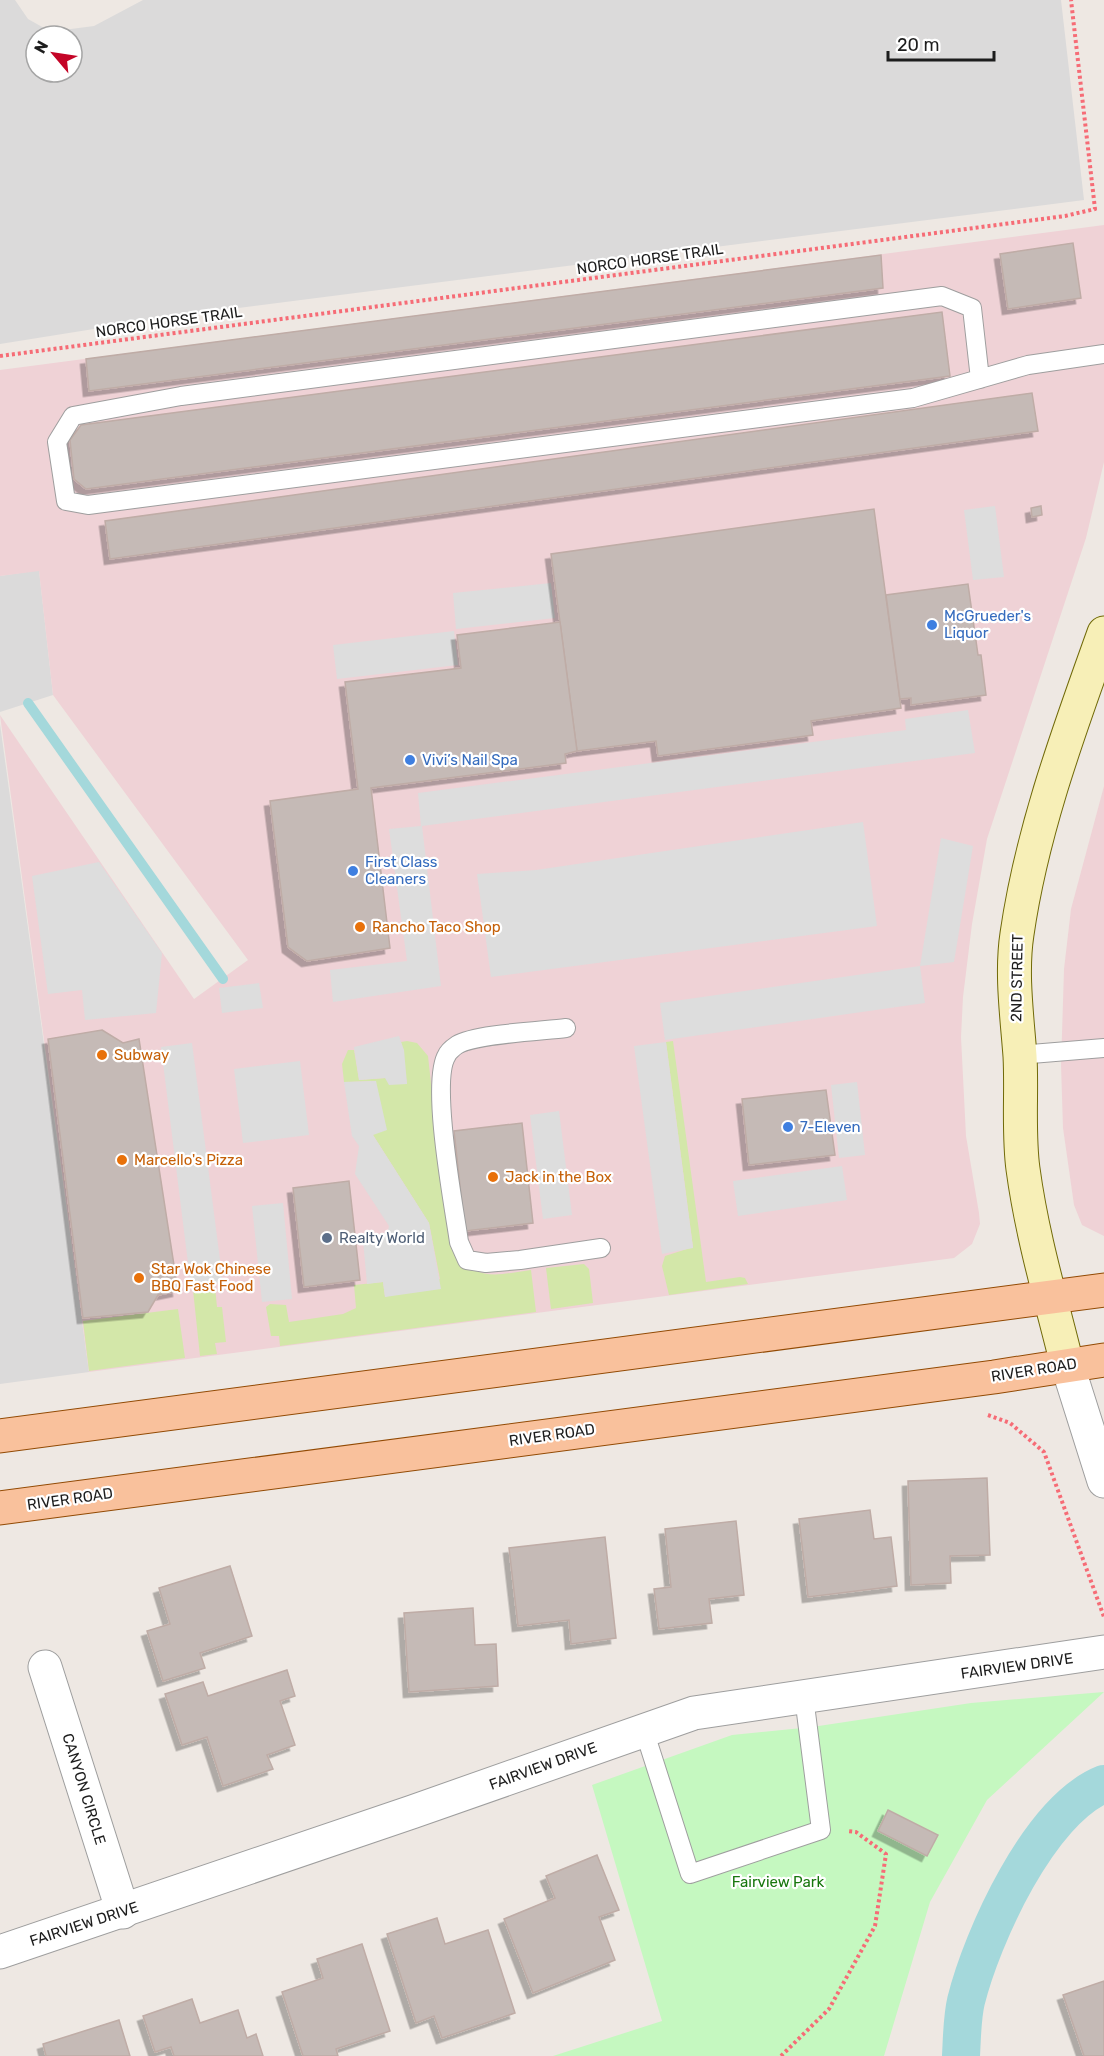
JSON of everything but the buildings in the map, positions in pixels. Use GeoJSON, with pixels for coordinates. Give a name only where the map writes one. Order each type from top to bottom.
{"type":"FeatureCollection","features":[{"type":"Feature","properties":{"kind":"main road"},"geometry":{"type":"LineString","coordinates":[[0,1436],[1104,1290]]}},
{"type":"Feature","properties":{"kind":"main road","name":"RIVER ROAD"},"geometry":{"type":"LineString","coordinates":[[0,1508],[994,1377],[1104,1360]]}},
{"type":"Feature","properties":{"kind":"street","name":"2ND STREET"},"geometry":{"type":"LineString","coordinates":[[1067,1364],[1035,1242],[1023,1167],[1020,1055],[1016,1023],[1016,936],[1030,866],[1050,790],[1104,633]]}},
{"type":"Feature","properties":{"kind":"street"},"geometry":{"type":"LineString","coordinates":[[1067,1364],[1104,1480]]}},
{"type":"Feature","properties":{"kind":"street","name":"FAIRVIEW DRIVE"},"geometry":{"type":"LineString","coordinates":[[0,1952],[123,1912],[694,1713],[1104,1652]]}},
{"type":"Feature","properties":{"kind":"street","name":"CANYON CIRCLE"},"geometry":{"type":"LineString","coordinates":[[45,1667],[123,1912]]}},
{"type":"Feature","properties":{"kind":"lane"},"geometry":{"type":"LineString","coordinates":[[980,379],[972,308],[942,296],[181,396],[73,416],[57,442],[66,501],[88,505],[901,400],[980,379],[1028,365],[1104,354]]}},
{"type":"Feature","properties":{"kind":"lane"},"geometry":{"type":"LineString","coordinates":[[566,1028],[475,1040],[458,1044],[446,1055],[442,1073],[441,1101],[459,1242],[467,1260],[486,1263],[601,1248]]}},
{"type":"Feature","properties":{"kind":"lane"},"geometry":{"type":"LineString","coordinates":[[1020,1055],[1104,1048]]}},
{"type":"Feature","properties":{"kind":"lane"},"geometry":{"type":"LineString","coordinates":[[644,1730],[690,1874],[821,1830],[804,1697]]}},
{"type":"Feature","properties":{"kind":"path","name":"NORCO HORSE TRAIL"},"geometry":{"type":"LineString","coordinates":[[0,356],[1065,216],[1095,209],[1071,0]]}},
{"type":"Feature","properties":{"kind":"path"},"geometry":{"type":"LineString","coordinates":[[1010,1423],[1044,1452],[1104,1617]]}},
{"type":"Feature","properties":{"kind":"path"},"geometry":{"type":"LineString","coordinates":[[781,2056],[829,2009],[875,1926],[886,1854],[856,1832],[821,1830]]}},
{"type":"Feature","properties":{"kind":"shaded area"},"geometry":{"type":"Polygon","coordinates":[[[0,0],[15,0],[28,19],[37,24],[24,24],[24,84],[84,84],[84,27],[94,26],[143,0],[1061,0],[1084,200],[175,316],[0,344],[0,0]]]}},
{"type":"Feature","properties":{"kind":"shaded area"},"geometry":{"type":"Polygon","coordinates":[[[1104,225],[1104,462],[1086,538],[987,839],[972,924],[963,997],[961,1037],[966,1136],[980,1224],[972,1244],[954,1258],[89,1372],[0,715],[194,999],[248,960],[53,695],[39,571],[0,576],[0,370],[1104,225]]]}},
{"type":"Feature","properties":{"kind":"shaded area"},"geometry":{"type":"Polygon","coordinates":[[[995,506],[1004,577],[973,580],[964,510],[995,506]]]}},
{"type":"Feature","properties":{"kind":"shaded area"},"geometry":{"type":"Polygon","coordinates":[[[39,570],[53,695],[0,712],[0,576],[39,570]]]}},
{"type":"Feature","properties":{"kind":"shaded area"},"geometry":{"type":"Polygon","coordinates":[[[551,583],[555,618],[456,629],[453,593],[551,583]]]}},
{"type":"Feature","properties":{"kind":"shaded area"},"geometry":{"type":"Polygon","coordinates":[[[454,631],[458,665],[337,679],[333,645],[454,631]]]}},
{"type":"Feature","properties":{"kind":"shaded area"},"geometry":{"type":"Polygon","coordinates":[[[968,710],[975,753],[422,826],[441,986],[333,1002],[330,970],[407,961],[389,829],[421,826],[418,793],[906,730],[905,719],[968,710]]]}},
{"type":"Feature","properties":{"kind":"shaded area"},"geometry":{"type":"Polygon","coordinates":[[[0,724],[89,1372],[0,1384],[0,724]]]}},
{"type":"Feature","properties":{"kind":"shaded area"},"geometry":{"type":"Polygon","coordinates":[[[1104,786],[1104,1236],[1082,1225],[1074,1205],[1063,1128],[1061,1065],[1064,969],[1071,909],[1104,786]]]}},
{"type":"Feature","properties":{"kind":"shaded area"},"geometry":{"type":"Polygon","coordinates":[[[863,822],[877,926],[491,977],[477,874],[536,870],[863,822]]]}},
{"type":"Feature","properties":{"kind":"shaded area"},"geometry":{"type":"Polygon","coordinates":[[[941,838],[973,846],[954,962],[920,966],[941,838]]]}},
{"type":"Feature","properties":{"kind":"shaded area"},"geometry":{"type":"Polygon","coordinates":[[[99,862],[162,953],[156,1013],[85,1020],[82,990],[48,994],[32,876],[99,862]]]}},
{"type":"Feature","properties":{"kind":"shaded area"},"geometry":{"type":"Polygon","coordinates":[[[920,966],[925,1003],[665,1040],[660,1003],[920,966]]]}},
{"type":"Feature","properties":{"kind":"shaded area"},"geometry":{"type":"Polygon","coordinates":[[[259,983],[263,1008],[222,1013],[219,988],[259,983]]]}},
{"type":"Feature","properties":{"kind":"shaded area"},"geometry":{"type":"Polygon","coordinates":[[[399,1036],[404,1050],[407,1084],[389,1085],[385,1078],[359,1080],[354,1047],[399,1036]]]}},
{"type":"Feature","properties":{"kind":"shaded area"},"geometry":{"type":"Polygon","coordinates":[[[666,1042],[693,1248],[662,1254],[634,1046],[666,1042]]]}},
{"type":"Feature","properties":{"kind":"shaded area"},"geometry":{"type":"Polygon","coordinates":[[[192,1043],[223,1283],[191,1287],[161,1047],[192,1043]]]}},
{"type":"Feature","properties":{"kind":"shaded area"},"geometry":{"type":"Polygon","coordinates":[[[300,1061],[309,1135],[243,1143],[234,1069],[300,1061]]]}},
{"type":"Feature","properties":{"kind":"shaded area"},"geometry":{"type":"Polygon","coordinates":[[[376,1081],[387,1130],[373,1135],[429,1223],[441,1289],[385,1297],[383,1282],[367,1284],[363,1240],[387,1235],[389,1226],[355,1174],[359,1146],[352,1136],[344,1082],[376,1081]]]}},
{"type":"Feature","properties":{"kind":"shaded area"},"geometry":{"type":"Polygon","coordinates":[[[857,1082],[865,1155],[839,1158],[831,1085],[857,1082]]]}},
{"type":"Feature","properties":{"kind":"shaded area"},"geometry":{"type":"Polygon","coordinates":[[[559,1111],[572,1215],[543,1219],[530,1115],[559,1111]]]}},
{"type":"Feature","properties":{"kind":"shaded area"},"geometry":{"type":"Polygon","coordinates":[[[842,1166],[847,1200],[738,1216],[733,1181],[842,1166]]]}},
{"type":"Feature","properties":{"kind":"shaded area"},"geometry":{"type":"Polygon","coordinates":[[[283,1203],[292,1299],[262,1302],[252,1206],[283,1203]]]}},
{"type":"Feature","properties":{"kind":"green space"},"geometry":{"type":"Polygon","coordinates":[[[673,1041],[706,1282],[740,1277],[745,1278],[748,1284],[669,1295],[662,1266],[665,1256],[693,1247],[666,1042],[673,1041]]]}},
{"type":"Feature","properties":{"kind":"green space"},"geometry":{"type":"Polygon","coordinates":[[[401,1042],[417,1043],[428,1056],[437,1138],[464,1263],[472,1269],[487,1274],[531,1270],[536,1312],[280,1346],[279,1336],[271,1336],[266,1307],[270,1304],[286,1305],[289,1322],[343,1314],[356,1308],[354,1285],[383,1282],[385,1297],[440,1279],[429,1223],[373,1135],[376,1081],[344,1082],[342,1064],[348,1050],[354,1050],[359,1080],[386,1078],[407,1084],[401,1042]]]}},
{"type":"Feature","properties":{"kind":"green space"},"geometry":{"type":"Polygon","coordinates":[[[584,1264],[589,1269],[593,1303],[551,1309],[546,1268],[584,1264]]]}},
{"type":"Feature","properties":{"kind":"green space"},"geometry":{"type":"Polygon","coordinates":[[[215,1287],[217,1307],[222,1307],[226,1342],[215,1343],[217,1354],[200,1356],[193,1290],[215,1287]]]}},
{"type":"Feature","properties":{"kind":"green space"},"geometry":{"type":"Polygon","coordinates":[[[178,1309],[185,1358],[89,1371],[83,1321],[178,1309]]]}},
{"type":"Feature","properties":{"kind":"green space","name":"Fairview Park"},"geometry":{"type":"Polygon","coordinates":[[[1104,1692],[987,1800],[930,1902],[884,2056],[553,2056],[662,2021],[592,1785],[732,1735],[812,1727],[971,1703],[1104,1692]]]}},
{"type":"Feature","properties":{"kind":"waterway"},"geometry":{"type":"LineString","coordinates":[[28,703],[223,979]]}},
{"type":"Feature","properties":{"kind":"waterway"},"geometry":{"type":"LineString","coordinates":[[961,2056],[966,2001],[974,1974],[985,1944],[1017,1878],[1036,1847],[1057,1820],[1080,1798],[1104,1784]]}},
{"type":"Feature","properties":{"kind":"place","name":"McGrueder's Liquor"},"geometry":{"type":"Point","coordinates":[932,625]}},
{"type":"Feature","properties":{"kind":"place","name":"Vivi’s Nail Spa"},"geometry":{"type":"Point","coordinates":[410,760]}},
{"type":"Feature","properties":{"kind":"place","name":"First Class Cleaners"},"geometry":{"type":"Point","coordinates":[353,871]}},
{"type":"Feature","properties":{"kind":"place","name":"Rancho Taco Shop"},"geometry":{"type":"Point","coordinates":[360,927]}},
{"type":"Feature","properties":{"kind":"place","name":"Subway"},"geometry":{"type":"Point","coordinates":[102,1055]}},
{"type":"Feature","properties":{"kind":"place","name":"7-Eleven"},"geometry":{"type":"Point","coordinates":[788,1127]}},
{"type":"Feature","properties":{"kind":"place","name":"Marcello's Pizza"},"geometry":{"type":"Point","coordinates":[122,1160]}},
{"type":"Feature","properties":{"kind":"place","name":"Jack in the Box"},"geometry":{"type":"Point","coordinates":[493,1177]}},
{"type":"Feature","properties":{"kind":"place","name":"Realty World"},"geometry":{"type":"Point","coordinates":[327,1238]}},
{"type":"Feature","properties":{"kind":"place","name":"Star Wok Chinese BBQ Fast Food"},"geometry":{"type":"Point","coordinates":[139,1278]}}]}
